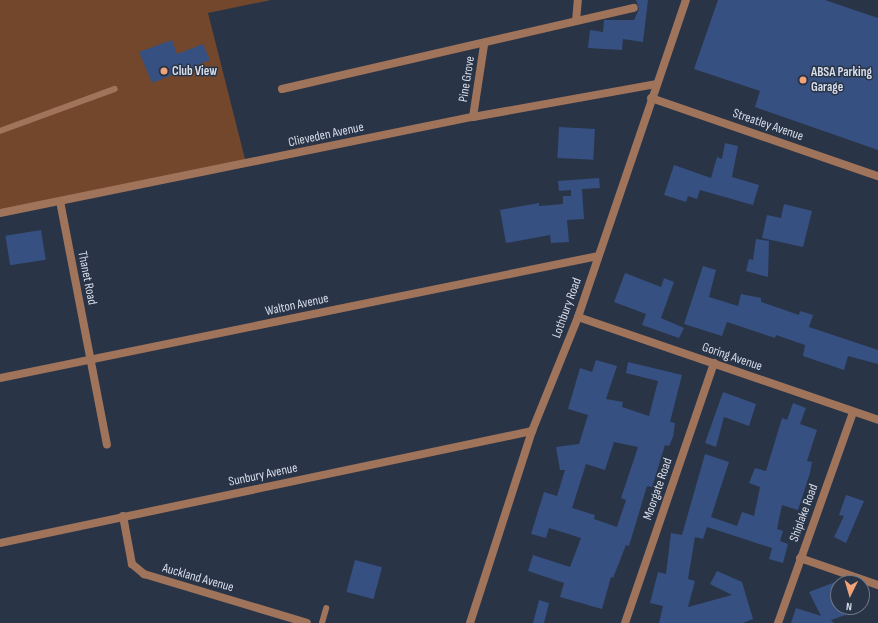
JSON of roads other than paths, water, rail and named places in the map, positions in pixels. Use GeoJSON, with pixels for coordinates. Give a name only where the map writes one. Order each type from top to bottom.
{"type":"FeatureCollection","features":[{"type":"Feature","properties":{"kind":"street"},"geometry":{"type":"LineString","coordinates":[[576,21],[578,0]]}},
{"type":"Feature","properties":{"kind":"street","name":"Lothbury Road"},"geometry":{"type":"LineString","coordinates":[[470,623],[532,431],[578,317],[651,98],[686,0]]}},
{"type":"Feature","properties":{"kind":"street"},"geometry":{"type":"LineString","coordinates":[[282,89],[484,44],[634,8]]}},
{"type":"Feature","properties":{"kind":"street","name":"Pine Grove"},"geometry":{"type":"LineString","coordinates":[[473,117],[484,44]]}},
{"type":"Feature","properties":{"kind":"street","name":"Clieveden Avenue"},"geometry":{"type":"LineString","coordinates":[[0,213],[473,117],[657,84]]}},
{"type":"Feature","properties":{"kind":"street","name":"Streatley Avenue"},"geometry":{"type":"LineString","coordinates":[[651,98],[878,176]]}},
{"type":"Feature","properties":{"kind":"street","name":"Thanet Road"},"geometry":{"type":"LineString","coordinates":[[60,201],[91,360]]}},
{"type":"Feature","properties":{"kind":"street","name":"Walton Avenue"},"geometry":{"type":"LineString","coordinates":[[0,378],[598,256]]}},
{"type":"Feature","properties":{"kind":"street","name":"Goring Avenue"},"geometry":{"type":"LineString","coordinates":[[578,317],[878,420]]}},
{"type":"Feature","properties":{"kind":"street"},"geometry":{"type":"LineString","coordinates":[[91,360],[107,444]]}},
{"type":"Feature","properties":{"kind":"street","name":"Moorgate Road"},"geometry":{"type":"LineString","coordinates":[[625,623],[714,363]]}},
{"type":"Feature","properties":{"kind":"street","name":"Shiplake Road"},"geometry":{"type":"LineString","coordinates":[[778,623],[853,412]]}},
{"type":"Feature","properties":{"kind":"street","name":"Sunbury Avenue"},"geometry":{"type":"LineString","coordinates":[[0,543],[532,431]]}},
{"type":"Feature","properties":{"kind":"street","name":"Auckland Avenue"},"geometry":{"type":"LineString","coordinates":[[123,516],[132,564],[144,574],[307,623]]}},
{"type":"Feature","properties":{"kind":"street"},"geometry":{"type":"LineString","coordinates":[[800,558],[878,585]]}},
{"type":"Feature","properties":{"kind":"lane"},"geometry":{"type":"LineString","coordinates":[[0,131],[115,89]]}},
{"type":"Feature","properties":{"kind":"lane"},"geometry":{"type":"LineString","coordinates":[[322,623],[326,609]]}},
{"type":"Feature","properties":{"kind":"place","name":"Club View"},"geometry":{"type":"Point","coordinates":[164,71]}},
{"type":"Feature","properties":{"kind":"place","name":"ABSA Parking Garage"},"geometry":{"type":"Point","coordinates":[803,80]}}]}
